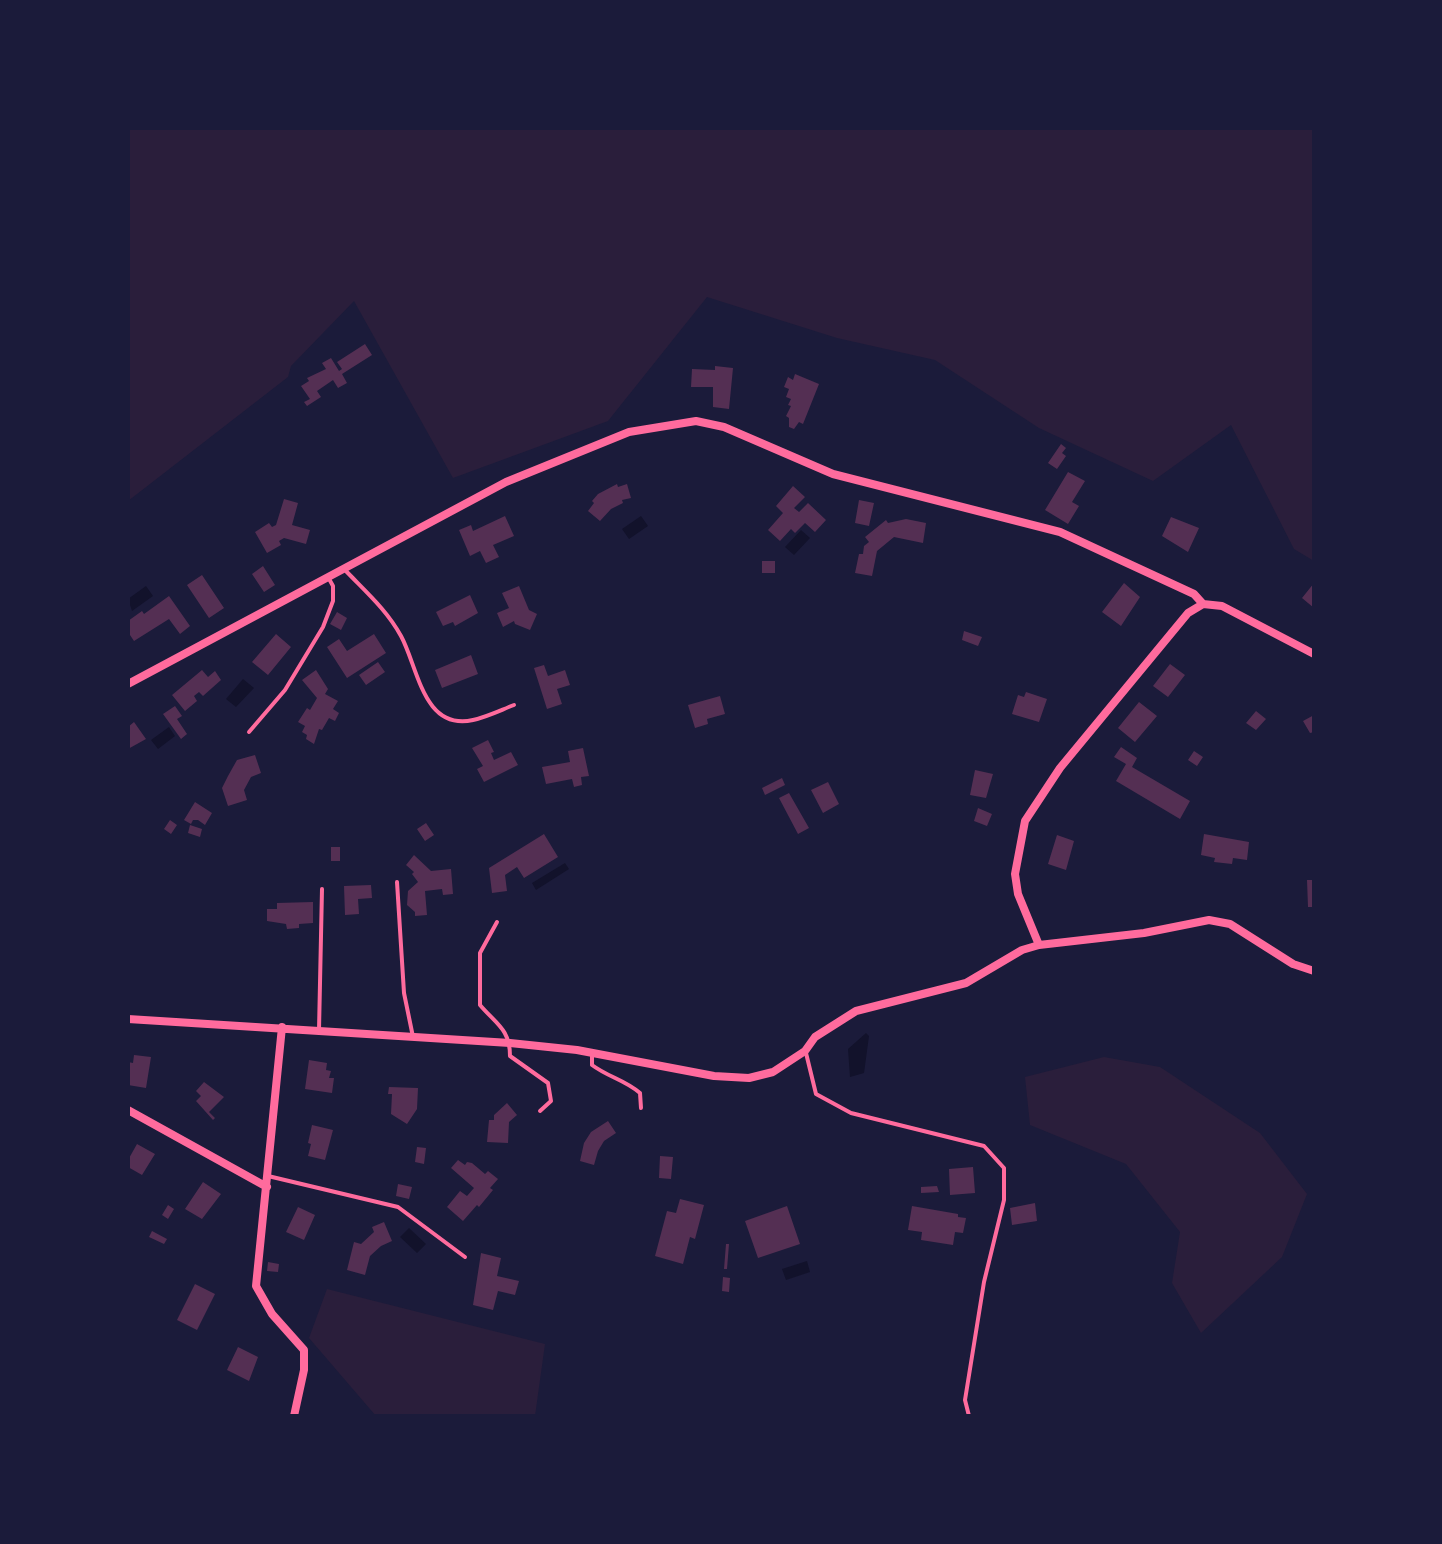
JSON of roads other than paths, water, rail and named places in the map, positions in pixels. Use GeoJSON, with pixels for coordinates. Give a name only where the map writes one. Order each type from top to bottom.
{"type":"FeatureCollection","features":[{"type":"Feature","properties":{"kind":"street"},"geometry":{"type":"LineString","coordinates":[[128,684],[506,482],[629,432],[696,421],[724,427],[833,474],[1060,532],[1194,594],[1203,604]]}},
{"type":"Feature","properties":{"kind":"street"},"geometry":{"type":"LineString","coordinates":[[1039,945],[1018,894],[1015,874],[1025,821],[1070,756],[1188,613],[1203,604],[1222,606],[1314,654]]}},
{"type":"Feature","properties":{"kind":"street"},"geometry":{"type":"LineString","coordinates":[[128,1019],[510,1043],[592,1052],[714,1076],[749,1078],[773,1072],[805,1051],[815,1037],[856,1011],[966,983],[1022,950],[1039,945],[1144,933],[1209,920],[1230,924],[1293,964],[1314,971]]}},
{"type":"Feature","properties":{"kind":"street"},"geometry":{"type":"LineString","coordinates":[[282,1027],[256,1286],[272,1314],[304,1350],[304,1370],[294,1416]]}},
{"type":"Feature","properties":{"kind":"street"},"geometry":{"type":"LineString","coordinates":[[128,1110],[267,1187]]}},
{"type":"Feature","properties":{"kind":"lane"},"geometry":{"type":"LineString","coordinates":[[344,568],[391,618],[432,708],[450,720],[472,720],[514,705]]}},
{"type":"Feature","properties":{"kind":"lane"},"geometry":{"type":"LineString","coordinates":[[249,732],[285,690],[323,627],[333,601],[333,586],[328,576]]}},
{"type":"Feature","properties":{"kind":"lane"},"geometry":{"type":"LineString","coordinates":[[397,882],[404,993],[413,1037]]}},
{"type":"Feature","properties":{"kind":"lane"},"geometry":{"type":"LineString","coordinates":[[319,1030],[322,889]]}},
{"type":"Feature","properties":{"kind":"lane"},"geometry":{"type":"LineString","coordinates":[[497,922],[480,953],[480,1005],[505,1030],[510,1043],[510,1056],[548,1083],[551,1101],[540,1111]]}},
{"type":"Feature","properties":{"kind":"lane"},"geometry":{"type":"LineString","coordinates":[[805,1051],[816,1094],[851,1113],[984,1146],[1004,1168],[1004,1200],[984,1282],[965,1400],[969,1416]]}},
{"type":"Feature","properties":{"kind":"lane"},"geometry":{"type":"LineString","coordinates":[[592,1052],[592,1065],[608,1076],[626,1081],[640,1093],[641,1108]]}},
{"type":"Feature","properties":{"kind":"lane"},"geometry":{"type":"LineString","coordinates":[[268,1176],[398,1207],[465,1257]]}}]}
